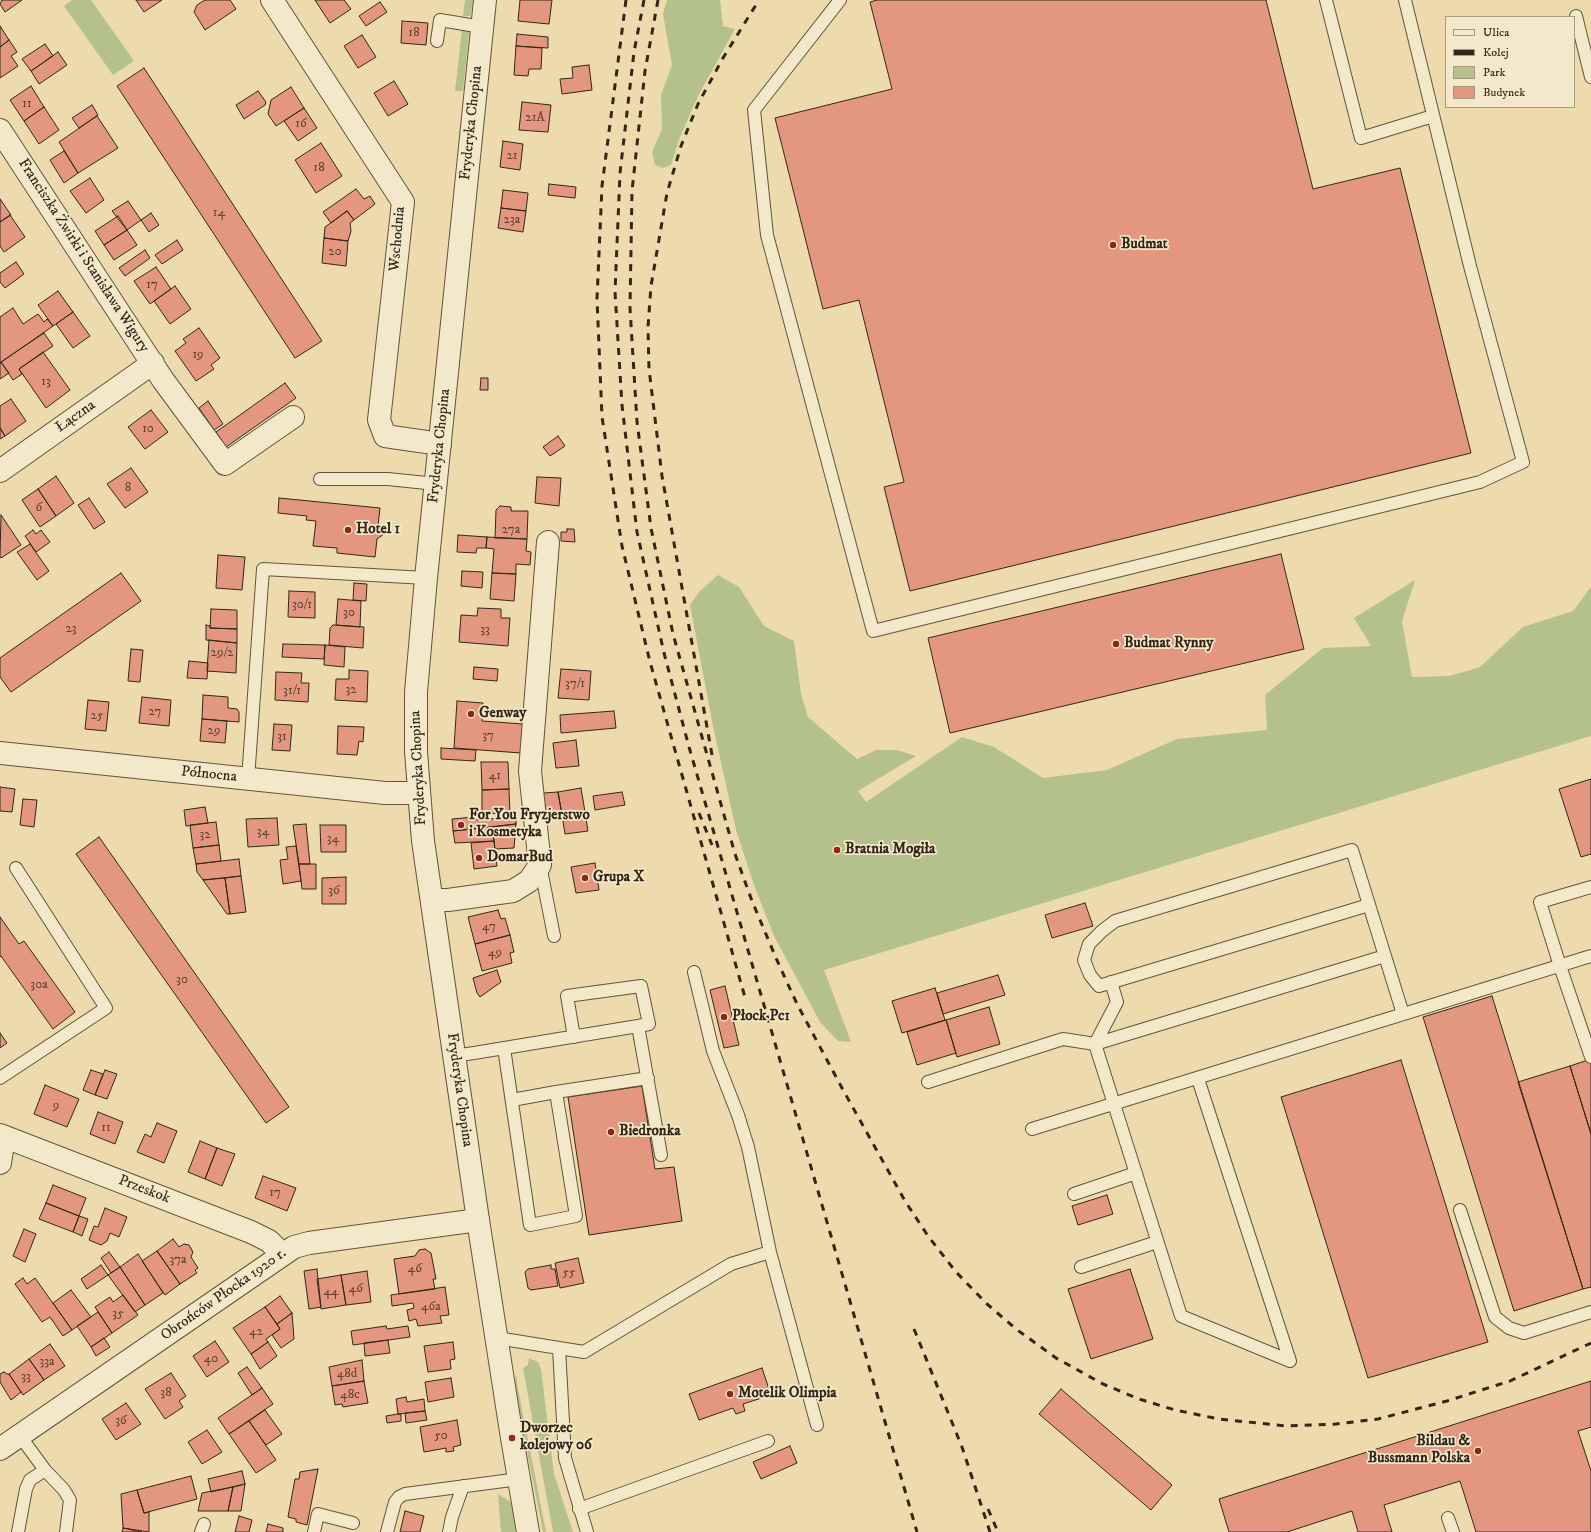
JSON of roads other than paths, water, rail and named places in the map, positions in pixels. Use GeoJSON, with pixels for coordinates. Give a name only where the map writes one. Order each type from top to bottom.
{"type":"FeatureCollection","features":[{"type":"Feature","properties":{"kind":"street","name":"Wschodnia"},"geometry":{"type":"LineString","coordinates":[[272,0],[403,202],[379,420],[385,436],[440,444]]}},
{"type":"Feature","properties":{"kind":"street","name":"Fryderyka Chopina"},"geometry":{"type":"LineString","coordinates":[[485,0],[426,578],[416,692],[416,752],[423,841],[478,1220],[528,1532]]}},
{"type":"Feature","properties":{"kind":"street","name":"Franciszka Żwirki i Stanisława Wigury"},"geometry":{"type":"LineString","coordinates":[[0,130],[153,363],[225,464],[293,417]]}},
{"type":"Feature","properties":{"kind":"street","name":"Łączna"},"geometry":{"type":"LineString","coordinates":[[0,471],[153,363]]}},
{"type":"Feature","properties":{"kind":"street"},"geometry":{"type":"LineString","coordinates":[[432,900],[448,900],[513,891],[529,881],[540,865],[530,771],[548,542]]}},
{"type":"Feature","properties":{"kind":"street","name":"Północna"},"geometry":{"type":"LineString","coordinates":[[0,753],[385,793],[419,793]]}},
{"type":"Feature","properties":{"kind":"street"},"geometry":{"type":"LineString","coordinates":[[0,1163],[2,1136]]}},
{"type":"Feature","properties":{"kind":"street","name":"Przeskok"},"geometry":{"type":"LineString","coordinates":[[2,1136],[251,1232],[269,1241],[282,1254]]}},
{"type":"Feature","properties":{"kind":"street","name":"Obrońców Płocka 1920 r."},"geometry":{"type":"LineString","coordinates":[[0,1449],[294,1247],[309,1243],[478,1220]]}},
{"type":"Feature","properties":{"kind":"lane"},"geometry":{"type":"LineString","coordinates":[[840,0],[754,110],[767,235],[873,631],[1480,482],[1523,462],[1470,266],[1405,0]]}},
{"type":"Feature","properties":{"kind":"lane"},"geometry":{"type":"LineString","coordinates":[[1326,0],[1361,138],[1433,116]]}},
{"type":"Feature","properties":{"kind":"lane"},"geometry":{"type":"LineString","coordinates":[[1576,16],[1591,77]]}},
{"type":"Feature","properties":{"kind":"lane"},"geometry":{"type":"LineString","coordinates":[[437,41],[440,20],[482,27]]}},
{"type":"Feature","properties":{"kind":"lane"},"geometry":{"type":"LineString","coordinates":[[320,479],[388,479],[436,484]]}},
{"type":"Feature","properties":{"kind":"lane"},"geometry":{"type":"LineString","coordinates":[[248,779],[263,569],[426,578]]}},
{"type":"Feature","properties":{"kind":"lane"},"geometry":{"type":"LineString","coordinates":[[1369,905],[1099,986],[1090,974],[1084,960],[1089,944],[1115,921],[1352,850],[1403,1014]]}},
{"type":"Feature","properties":{"kind":"lane"},"geometry":{"type":"LineString","coordinates":[[540,865],[554,936]]}},
{"type":"Feature","properties":{"kind":"lane"},"geometry":{"type":"LineString","coordinates":[[0,1078],[106,1008],[16,868]]}},
{"type":"Feature","properties":{"kind":"lane"},"geometry":{"type":"LineString","coordinates":[[1591,887],[1540,902],[1591,1057]]}},
{"type":"Feature","properties":{"kind":"lane"},"geometry":{"type":"LineString","coordinates":[[928,1082],[1063,1039],[1095,1044],[1385,956]]}},
{"type":"Feature","properties":{"kind":"lane"},"geometry":{"type":"LineString","coordinates":[[1032,1128],[1591,956]]}},
{"type":"Feature","properties":{"kind":"lane"},"geometry":{"type":"LineString","coordinates":[[694,972],[713,1051],[738,1115],[748,1147],[770,1252],[817,1425]]}},
{"type":"Feature","properties":{"kind":"lane"},"geometry":{"type":"LineString","coordinates":[[1111,982],[1117,1002],[1095,1044],[1181,1316],[1290,1361],[1198,1078]]}},
{"type":"Feature","properties":{"kind":"lane"},"geometry":{"type":"LineString","coordinates":[[454,1056],[649,1024],[641,986],[567,996],[574,1036]]}},
{"type":"Feature","properties":{"kind":"lane"},"geometry":{"type":"LineString","coordinates":[[638,1026],[661,1155]]}},
{"type":"Feature","properties":{"kind":"lane"},"geometry":{"type":"LineString","coordinates":[[504,1048],[530,1225],[576,1216],[556,1092]]}},
{"type":"Feature","properties":{"kind":"lane"},"geometry":{"type":"LineString","coordinates":[[512,1100],[648,1078]]}},
{"type":"Feature","properties":{"kind":"lane"},"geometry":{"type":"LineString","coordinates":[[1074,1194],[1136,1173]]}},
{"type":"Feature","properties":{"kind":"lane"},"geometry":{"type":"LineString","coordinates":[[1460,1210],[1495,1317],[1509,1328],[1524,1333],[1591,1312]]}},
{"type":"Feature","properties":{"kind":"lane"},"geometry":{"type":"LineString","coordinates":[[1081,1267],[1158,1242]]}},
{"type":"Feature","properties":{"kind":"lane"},"geometry":{"type":"LineString","coordinates":[[498,1338],[584,1352],[731,1264],[770,1252]]}},
{"type":"Feature","properties":{"kind":"lane"},"geometry":{"type":"LineString","coordinates":[[559,1348],[565,1458],[587,1532]]}},
{"type":"Feature","properties":{"kind":"lane"},"geometry":{"type":"LineString","coordinates":[[20,1436],[45,1470],[64,1490],[70,1500],[71,1506],[66,1532]]}},
{"type":"Feature","properties":{"kind":"lane"},"geometry":{"type":"LineString","coordinates":[[579,1509],[768,1441]]}},
{"type":"Feature","properties":{"kind":"lane"},"geometry":{"type":"LineString","coordinates":[[18,1532],[26,1489],[30,1480],[45,1470]]}},
{"type":"Feature","properties":{"kind":"lane"},"geometry":{"type":"LineString","coordinates":[[387,1532],[395,1502],[399,1497],[463,1486],[519,1479]]}},
{"type":"Feature","properties":{"kind":"lane"},"geometry":{"type":"LineString","coordinates":[[449,1532],[452,1517],[463,1486]]}},
{"type":"Feature","properties":{"kind":"lane"},"geometry":{"type":"LineString","coordinates":[[314,1532],[318,1514],[353,1523]]}},
{"type":"Feature","properties":{"kind":"lane"},"geometry":{"type":"LineString","coordinates":[[1448,1518],[1453,1532]]}},
{"type":"Feature","properties":{"kind":"railway"},"geometry":{"type":"LineString","coordinates":[[626,0],[602,186],[597,299],[602,417],[622,546],[650,662],[746,1001]]}},
{"type":"Feature","properties":{"kind":"railway"},"geometry":{"type":"LineString","coordinates":[[644,0],[634,52],[620,173],[615,292],[622,405],[637,532],[664,653],[689,747],[917,1532]]}},
{"type":"Feature","properties":{"kind":"railway"},"geometry":{"type":"LineString","coordinates":[[658,0],[645,71],[632,191],[630,308],[637,422],[651,528],[673,634],[735,854],[752,901],[776,958],[797,1004],[842,1088],[905,1201],[928,1236],[956,1272],[987,1304],[1016,1329],[1056,1358],[1103,1384],[1139,1399],[1175,1410],[1219,1419],[1286,1426],[1336,1424],[1378,1419],[1447,1401],[1510,1381],[1591,1343]]}},
{"type":"Feature","properties":{"kind":"railway"},"geometry":{"type":"LineString","coordinates":[[712,755],[662,476],[649,369],[648,327],[651,286],[667,193],[681,146],[698,104],[723,58],[759,0]]}},
{"type":"Feature","properties":{"kind":"railway"},"geometry":{"type":"LineString","coordinates":[[699,813],[712,845]]}},
{"type":"Feature","properties":{"kind":"railway"},"geometry":{"type":"LineString","coordinates":[[914,1329],[962,1447],[990,1532]]}},
{"type":"Feature","properties":{"kind":"railway"},"geometry":{"type":"LineString","coordinates":[[988,1509],[998,1532]]}},
{"type":"Feature","properties":{"kind":"place","name":"Budmat"},"geometry":{"type":"Point","coordinates":[1113,245]}},
{"type":"Feature","properties":{"kind":"place","name":"Hotel 1"},"geometry":{"type":"Point","coordinates":[348,530]}},
{"type":"Feature","properties":{"kind":"place","name":"Budmat Rynny"},"geometry":{"type":"Point","coordinates":[1116,644]}},
{"type":"Feature","properties":{"kind":"place","name":"Genway"},"geometry":{"type":"Point","coordinates":[471,714]}},
{"type":"Feature","properties":{"kind":"place","name":"For You Fryzjerstwo i Kosmetyka"},"geometry":{"type":"Point","coordinates":[461,825]}},
{"type":"Feature","properties":{"kind":"place","name":"Bratnia Mogiła"},"geometry":{"type":"Point","coordinates":[837,850]}},
{"type":"Feature","properties":{"kind":"place","name":"DomarBud"},"geometry":{"type":"Point","coordinates":[479,858]}},
{"type":"Feature","properties":{"kind":"place","name":"Grupa X"},"geometry":{"type":"Point","coordinates":[585,878]}},
{"type":"Feature","properties":{"kind":"place","name":"Płock Pc1"},"geometry":{"type":"Point","coordinates":[724,1017]}},
{"type":"Feature","properties":{"kind":"place","name":"Biedronka"},"geometry":{"type":"Point","coordinates":[611,1132]}},
{"type":"Feature","properties":{"kind":"place","name":"Motelik Olimpia"},"geometry":{"type":"Point","coordinates":[730,1394]}},
{"type":"Feature","properties":{"kind":"place","name":"Dworzec kolejowy 06"},"geometry":{"type":"Point","coordinates":[512,1438]}},
{"type":"Feature","properties":{"kind":"place","name":"Bildau & Bussmann Polska"},"geometry":{"type":"Point","coordinates":[1478,1451]}}]}
